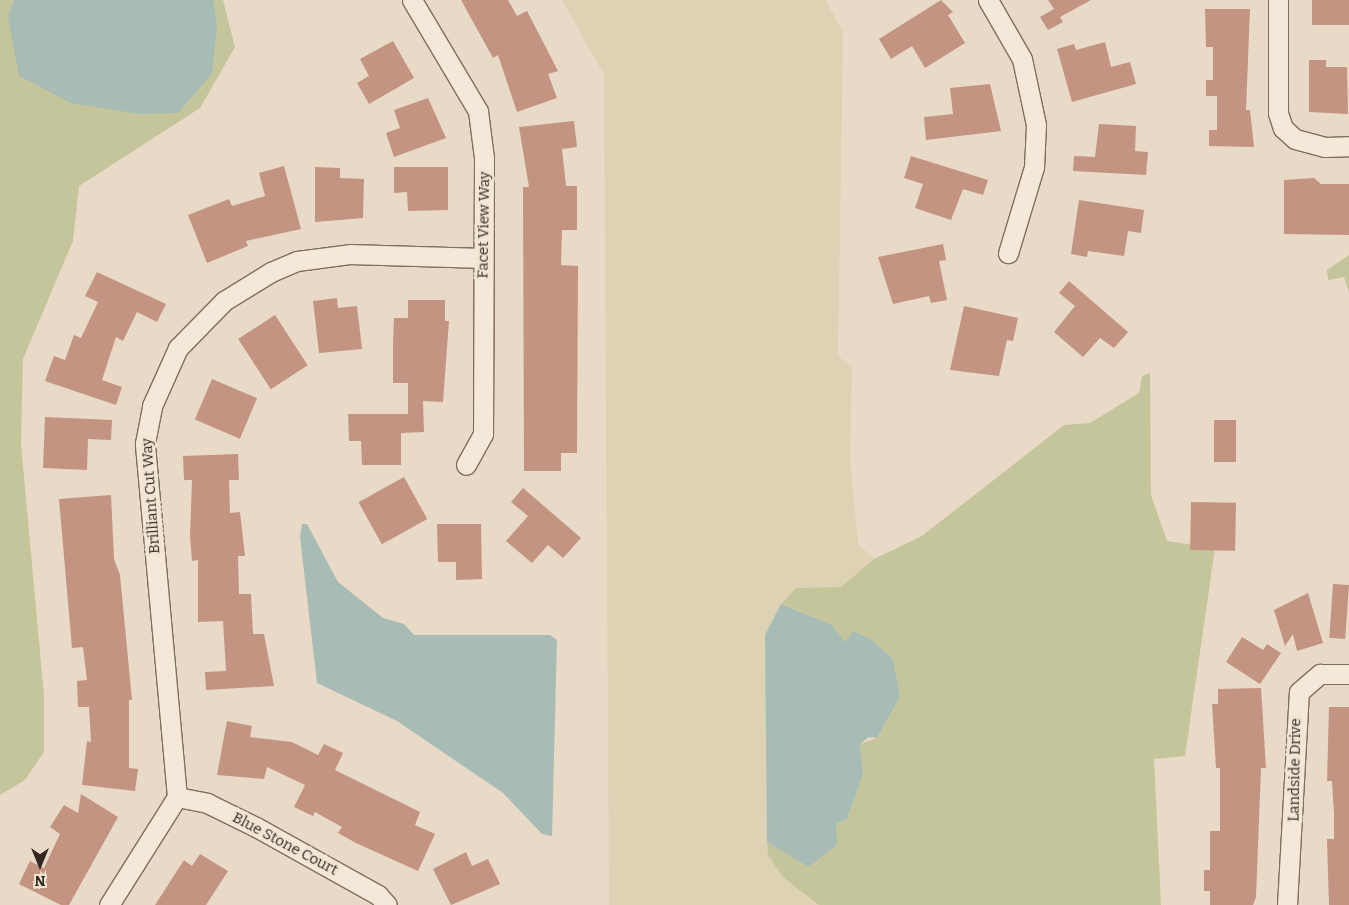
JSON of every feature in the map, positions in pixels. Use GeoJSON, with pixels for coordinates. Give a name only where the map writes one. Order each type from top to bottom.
{"type":"FeatureCollection","features":[{"type":"Feature","properties":{"kind":"street","name":"Facet View Way"},"geometry":{"type":"LineString","coordinates":[[412,0],[478,112],[484,158],[483,434],[466,465]]}},
{"type":"Feature","properties":{"kind":"street"},"geometry":{"type":"LineString","coordinates":[[988,0],[1022,59],[1036,125],[1034,167],[1008,253]]}},
{"type":"Feature","properties":{"kind":"street"},"geometry":{"type":"LineString","coordinates":[[1278,0],[1278,113],[1283,128],[1295,139],[1325,147],[1349,146]]}},
{"type":"Feature","properties":{"kind":"street","name":"Brilliant Cut Way"},"geometry":{"type":"LineString","coordinates":[[177,797],[145,443],[152,406],[178,348],[224,301],[297,262],[350,254],[483,258]]}},
{"type":"Feature","properties":{"kind":"street","name":"Landside Drive"},"geometry":{"type":"LineString","coordinates":[[1287,905],[1299,692],[1320,674],[1349,674]]}},
{"type":"Feature","properties":{"kind":"street"},"geometry":{"type":"LineString","coordinates":[[109,905],[177,797]]}},
{"type":"Feature","properties":{"kind":"street","name":"Blue Stone Court"},"geometry":{"type":"LineString","coordinates":[[177,797],[206,803],[256,827],[378,895],[387,905]]}},
{"type":"Feature","properties":{"kind":"shaded area"},"geometry":{"type":"Polygon","coordinates":[[[14,0],[213,0],[217,25],[212,74],[178,113],[139,114],[71,103],[19,76],[8,17],[14,0]]]}},
{"type":"Feature","properties":{"kind":"shaded area"},"geometry":{"type":"Polygon","coordinates":[[[562,0],[825,0],[843,31],[838,356],[852,368],[850,459],[858,544],[874,559],[841,587],[796,588],[781,604],[784,878],[819,905],[609,905],[604,75],[562,0]]]}},
{"type":"Feature","properties":{"kind":"shaded area"},"geometry":{"type":"Polygon","coordinates":[[[302,524],[307,524],[338,582],[383,618],[404,624],[414,635],[550,635],[557,640],[552,836],[542,834],[503,793],[397,721],[317,683],[300,537],[302,524]]]}},
{"type":"Feature","properties":{"kind":"shaded area"},"geometry":{"type":"Polygon","coordinates":[[[781,604],[832,625],[845,642],[853,631],[871,639],[893,659],[900,697],[877,738],[869,737],[860,744],[863,774],[847,819],[836,824],[837,845],[808,867],[767,842],[765,635],[781,604]]]}},
{"type":"Feature","properties":{"kind":"green space"},"geometry":{"type":"Polygon","coordinates":[[[0,0],[223,0],[235,47],[200,108],[79,186],[73,241],[23,359],[21,444],[44,696],[44,752],[25,780],[0,795],[0,0]]]}},
{"type":"Feature","properties":{"kind":"green space"},"geometry":{"type":"Polygon","coordinates":[[[1349,255],[1349,292],[1344,277],[1328,280],[1327,270],[1349,255]]]}},
{"type":"Feature","properties":{"kind":"green space"},"geometry":{"type":"Polygon","coordinates":[[[1150,373],[1151,495],[1167,541],[1215,548],[1185,756],[1154,759],[1161,905],[819,905],[784,878],[768,855],[767,842],[808,867],[836,824],[847,819],[863,774],[860,744],[877,738],[900,697],[893,659],[871,639],[853,631],[845,642],[813,617],[781,604],[796,588],[841,587],[874,559],[922,536],[1064,425],[1090,423],[1139,393],[1142,376],[1150,373]]]}},
{"type":"Feature","properties":{"kind":"building"},"geometry":{"type":"Polygon","coordinates":[[[461,0],[508,0],[517,16],[527,11],[558,71],[548,74],[557,98],[517,112],[498,55],[493,58],[461,0]]]}},
{"type":"Feature","properties":{"kind":"building"},"geometry":{"type":"Polygon","coordinates":[[[941,0],[953,12],[948,15],[965,43],[925,68],[912,46],[891,59],[879,39],[941,0]]]}},
{"type":"Feature","properties":{"kind":"building"},"geometry":{"type":"Polygon","coordinates":[[[1048,0],[1091,0],[1060,17],[1063,22],[1048,30],[1040,17],[1054,9],[1048,0]]]}},
{"type":"Feature","properties":{"kind":"building"},"geometry":{"type":"Polygon","coordinates":[[[1312,0],[1349,0],[1349,25],[1312,25],[1312,0]]]}},
{"type":"Feature","properties":{"kind":"building"},"geometry":{"type":"Polygon","coordinates":[[[1205,9],[1250,9],[1246,110],[1250,110],[1254,147],[1209,146],[1209,130],[1217,130],[1217,96],[1206,96],[1206,80],[1213,80],[1213,47],[1206,47],[1205,9]]]}},
{"type":"Feature","properties":{"kind":"building"},"geometry":{"type":"Polygon","coordinates":[[[393,41],[414,78],[369,104],[357,83],[369,76],[360,59],[393,41]]]}},
{"type":"Feature","properties":{"kind":"building"},"geometry":{"type":"Polygon","coordinates":[[[1105,42],[1111,67],[1130,62],[1136,84],[1072,102],[1057,49],[1074,44],[1076,50],[1105,42]]]}},
{"type":"Feature","properties":{"kind":"building"},"geometry":{"type":"Polygon","coordinates":[[[1309,60],[1326,60],[1326,67],[1347,67],[1348,114],[1309,112],[1309,60]]]}},
{"type":"Feature","properties":{"kind":"building"},"geometry":{"type":"Polygon","coordinates":[[[990,84],[1001,131],[926,140],[924,117],[953,114],[950,88],[990,84]]]}},
{"type":"Feature","properties":{"kind":"building"},"geometry":{"type":"Polygon","coordinates":[[[428,98],[446,138],[394,157],[386,133],[400,128],[394,110],[428,98]]]}},
{"type":"Feature","properties":{"kind":"building"},"geometry":{"type":"Polygon","coordinates":[[[574,121],[577,147],[562,149],[566,186],[577,186],[577,230],[562,230],[561,265],[578,266],[577,453],[561,453],[561,471],[524,471],[523,187],[529,187],[519,127],[574,121]]]}},
{"type":"Feature","properties":{"kind":"building"},"geometry":{"type":"Polygon","coordinates":[[[1099,124],[1136,126],[1135,151],[1148,152],[1146,175],[1073,171],[1074,156],[1095,157],[1099,124]]]}},
{"type":"Feature","properties":{"kind":"building"},"geometry":{"type":"Polygon","coordinates":[[[911,156],[988,180],[983,195],[963,189],[951,220],[915,208],[923,184],[904,178],[911,156]]]}},
{"type":"Feature","properties":{"kind":"building"},"geometry":{"type":"Polygon","coordinates":[[[284,166],[301,229],[246,241],[248,246],[207,263],[188,215],[229,199],[232,206],[265,196],[259,173],[284,166]]]}},
{"type":"Feature","properties":{"kind":"building"},"geometry":{"type":"Polygon","coordinates":[[[315,167],[340,168],[340,178],[364,179],[363,218],[315,222],[315,167]]]}},
{"type":"Feature","properties":{"kind":"building"},"geometry":{"type":"Polygon","coordinates":[[[394,167],[448,167],[448,210],[408,211],[407,192],[394,193],[394,167]]]}},
{"type":"Feature","properties":{"kind":"building"},"geometry":{"type":"Polygon","coordinates":[[[1314,178],[1321,184],[1349,184],[1349,235],[1284,234],[1284,180],[1314,178]]]}},
{"type":"Feature","properties":{"kind":"building"},"geometry":{"type":"Polygon","coordinates":[[[1079,200],[1144,210],[1141,233],[1128,231],[1124,256],[1088,251],[1087,257],[1071,254],[1079,200]]]}},
{"type":"Feature","properties":{"kind":"building"},"geometry":{"type":"Polygon","coordinates":[[[943,244],[946,260],[939,261],[947,300],[931,303],[929,296],[893,304],[878,257],[943,244]]]}},
{"type":"Feature","properties":{"kind":"building"},"geometry":{"type":"Polygon","coordinates":[[[97,272],[166,304],[157,322],[137,312],[123,341],[116,337],[102,380],[122,387],[116,405],[45,381],[54,356],[65,360],[74,335],[81,338],[98,302],[85,296],[97,272]]]}},
{"type":"Feature","properties":{"kind":"building"},"geometry":{"type":"Polygon","coordinates":[[[1069,281],[1128,332],[1114,348],[1100,338],[1083,357],[1054,332],[1075,306],[1059,293],[1069,281]]]}},
{"type":"Feature","properties":{"kind":"building"},"geometry":{"type":"Polygon","coordinates":[[[337,298],[338,308],[357,306],[362,349],[319,353],[313,301],[337,298]]]}},
{"type":"Feature","properties":{"kind":"building"},"geometry":{"type":"Polygon","coordinates":[[[408,300],[445,300],[445,321],[449,321],[443,402],[423,401],[424,432],[401,433],[401,465],[362,465],[361,441],[349,441],[348,414],[408,414],[408,383],[393,383],[393,343],[394,318],[408,318],[408,300]]]}},
{"type":"Feature","properties":{"kind":"building"},"geometry":{"type":"Polygon","coordinates":[[[964,306],[1018,318],[1013,341],[1007,340],[999,376],[950,370],[964,306]]]}},
{"type":"Feature","properties":{"kind":"building"},"geometry":{"type":"Polygon","coordinates":[[[275,315],[308,365],[271,389],[238,339],[275,315]]]}},
{"type":"Feature","properties":{"kind":"building"},"geometry":{"type":"Polygon","coordinates":[[[212,379],[257,398],[240,439],[195,420],[212,379]]]}},
{"type":"Feature","properties":{"kind":"building"},"geometry":{"type":"Polygon","coordinates":[[[45,417],[112,420],[111,440],[88,439],[87,470],[43,468],[45,417]]]}},
{"type":"Feature","properties":{"kind":"building"},"geometry":{"type":"Polygon","coordinates":[[[1214,420],[1236,420],[1236,462],[1214,462],[1214,420]]]}},
{"type":"Feature","properties":{"kind":"building"},"geometry":{"type":"Polygon","coordinates":[[[238,454],[239,480],[229,480],[230,513],[240,512],[245,556],[238,556],[239,594],[251,594],[253,634],[264,634],[274,686],[206,690],[205,672],[226,671],[223,621],[198,622],[198,560],[192,561],[190,536],[192,480],[184,480],[183,456],[238,454]]]}},
{"type":"Feature","properties":{"kind":"building"},"geometry":{"type":"Polygon","coordinates":[[[404,477],[427,519],[382,544],[359,502],[404,477]]]}},
{"type":"Feature","properties":{"kind":"building"},"geometry":{"type":"Polygon","coordinates":[[[523,488],[581,538],[563,558],[548,545],[532,563],[506,541],[528,516],[511,502],[523,488]]]}},
{"type":"Feature","properties":{"kind":"building"},"geometry":{"type":"Polygon","coordinates":[[[111,495],[114,559],[120,575],[132,700],[129,700],[129,768],[138,769],[135,791],[82,785],[87,741],[91,742],[89,707],[78,707],[77,681],[87,680],[83,647],[72,648],[59,499],[111,495]]]}},
{"type":"Feature","properties":{"kind":"building"},"geometry":{"type":"Polygon","coordinates":[[[1191,502],[1236,503],[1235,551],[1190,550],[1191,502]]]}},
{"type":"Feature","properties":{"kind":"building"},"geometry":{"type":"Polygon","coordinates":[[[437,524],[481,524],[482,579],[456,580],[456,562],[438,562],[437,524]]]}},
{"type":"Feature","properties":{"kind":"building"},"geometry":{"type":"Polygon","coordinates":[[[1333,584],[1349,585],[1345,639],[1329,638],[1333,584]]]}},
{"type":"Feature","properties":{"kind":"building"},"geometry":{"type":"Polygon","coordinates":[[[1308,593],[1323,643],[1297,651],[1293,634],[1285,646],[1274,610],[1308,593]]]}},
{"type":"Feature","properties":{"kind":"building"},"geometry":{"type":"Polygon","coordinates":[[[1242,637],[1263,650],[1267,644],[1281,653],[1260,684],[1226,662],[1242,637]]]}},
{"type":"Feature","properties":{"kind":"building"},"geometry":{"type":"Polygon","coordinates":[[[1261,688],[1266,768],[1261,768],[1256,897],[1253,905],[1210,905],[1210,891],[1204,891],[1204,870],[1210,870],[1210,831],[1220,831],[1220,768],[1216,768],[1212,704],[1218,704],[1218,689],[1261,688]]]}},
{"type":"Feature","properties":{"kind":"building"},"geometry":{"type":"Polygon","coordinates":[[[1329,707],[1349,707],[1349,905],[1329,905],[1327,839],[1334,839],[1334,814],[1332,781],[1327,781],[1329,707]]]}},
{"type":"Feature","properties":{"kind":"building"},"geometry":{"type":"Polygon","coordinates":[[[227,721],[252,726],[250,737],[292,742],[318,755],[324,744],[343,753],[335,770],[420,812],[415,825],[435,834],[418,871],[338,833],[342,827],[315,812],[313,816],[294,807],[305,785],[267,767],[264,779],[217,775],[227,721]]]}},
{"type":"Feature","properties":{"kind":"building"},"geometry":{"type":"Polygon","coordinates":[[[81,794],[118,817],[69,905],[61,905],[19,884],[30,861],[44,868],[60,834],[50,827],[64,805],[78,813],[81,794]]]}},
{"type":"Feature","properties":{"kind":"building"},"geometry":{"type":"Polygon","coordinates":[[[466,852],[472,866],[488,859],[500,884],[451,905],[433,869],[466,852]]]}},
{"type":"Feature","properties":{"kind":"building"},"geometry":{"type":"Polygon","coordinates":[[[200,854],[228,871],[206,905],[155,905],[184,860],[192,866],[200,854]]]}}]}
